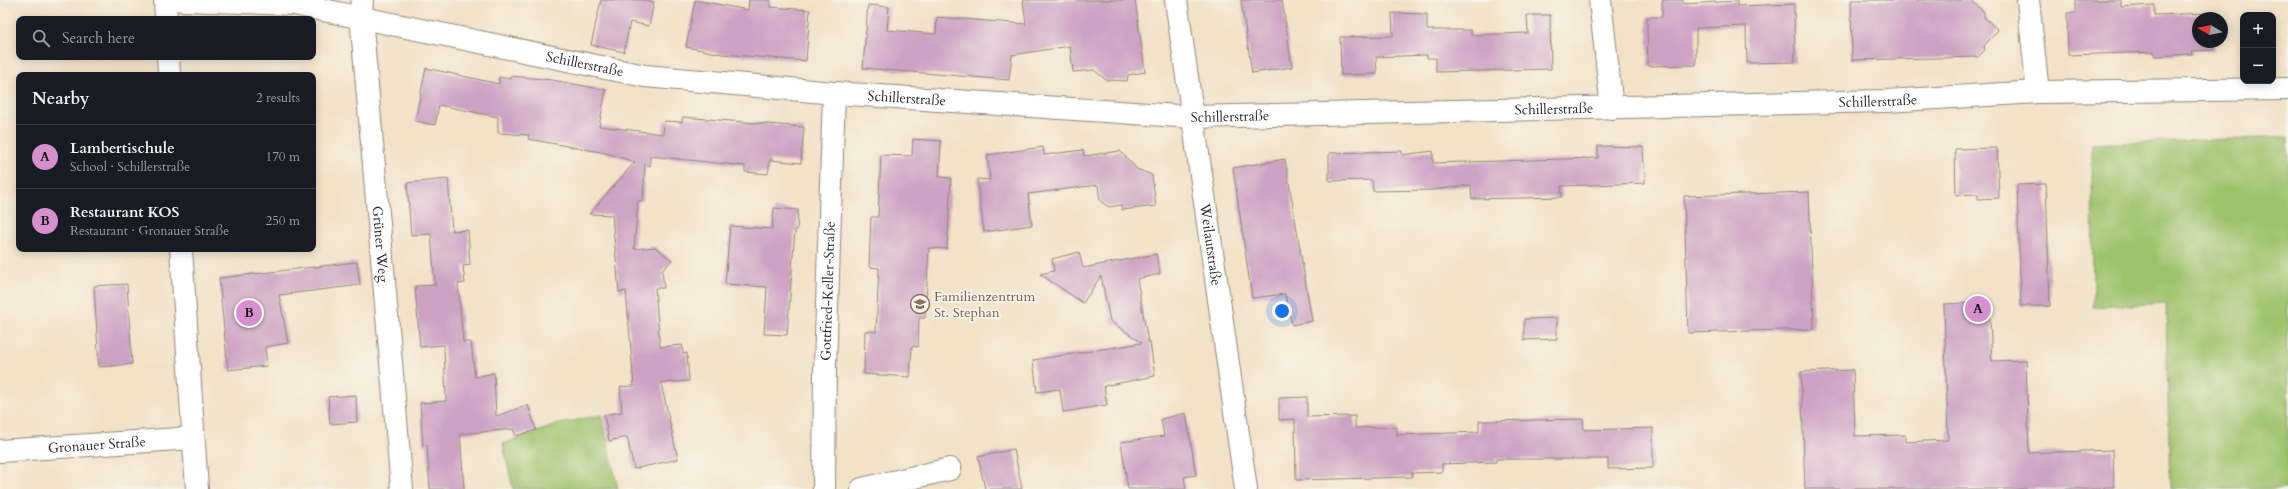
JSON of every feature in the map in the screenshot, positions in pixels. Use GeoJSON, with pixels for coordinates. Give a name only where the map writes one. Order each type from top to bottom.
{"type":"FeatureCollection","features":[{"type":"Feature","properties":{"kind":"street"},"geometry":{"type":"LineString","coordinates":[[164,0],[166,16]]}},
{"type":"Feature","properties":{"kind":"street","name":"Schillerstraße"},"geometry":{"type":"LineString","coordinates":[[181,0],[361,8],[645,76],[834,93],[1193,117],[1886,101],[2038,92],[2288,89]]}},
{"type":"Feature","properties":{"kind":"street","name":"Weilautstraße"},"geometry":{"type":"LineString","coordinates":[[1176,0],[1246,489]]}},
{"type":"Feature","properties":{"kind":"street"},"geometry":{"type":"LineString","coordinates":[[1600,0],[1612,108]]}},
{"type":"Feature","properties":{"kind":"street"},"geometry":{"type":"LineString","coordinates":[[2028,0],[2038,92]]}},
{"type":"Feature","properties":{"kind":"street","name":"Grüner Weg"},"geometry":{"type":"LineString","coordinates":[[361,8],[402,489]]}},
{"type":"Feature","properties":{"kind":"street"},"geometry":{"type":"LineString","coordinates":[[168,60],[170,72]]}},
{"type":"Feature","properties":{"kind":"street","name":"Gottfried-Keller-Straße"},"geometry":{"type":"LineString","coordinates":[[824,489],[825,367],[834,93]]}},
{"type":"Feature","properties":{"kind":"street"},"geometry":{"type":"LineString","coordinates":[[181,252],[193,438],[194,487]]}},
{"type":"Feature","properties":{"kind":"street","name":"Gronauer Straße"},"geometry":{"type":"LineString","coordinates":[[0,451],[193,438]]}},
{"type":"Feature","properties":{"kind":"street"},"geometry":{"type":"LineString","coordinates":[[862,489],[950,469]]}},
{"type":"Feature","properties":{"kind":"green space"},"geometry":{"type":"Polygon","coordinates":[[[2288,137],[2288,489],[2170,489],[2166,303],[2093,307],[2092,144],[2288,137]]]}},
{"type":"Feature","properties":{"kind":"green space"},"geometry":{"type":"Polygon","coordinates":[[[601,415],[618,489],[513,489],[503,444],[559,424],[601,415]]]}},
{"type":"Feature","properties":{"kind":"building"},"geometry":{"type":"Polygon","coordinates":[[[601,0],[642,0],[654,2],[649,26],[630,22],[624,52],[591,45],[601,0]]]}},
{"type":"Feature","properties":{"kind":"building"},"geometry":{"type":"Polygon","coordinates":[[[695,0],[748,10],[749,0],[770,0],[770,7],[810,10],[806,61],[722,54],[686,47],[695,0]]]}},
{"type":"Feature","properties":{"kind":"building"},"geometry":{"type":"Polygon","coordinates":[[[1023,0],[1135,0],[1145,72],[1128,75],[1127,81],[1106,80],[1094,70],[1073,72],[1070,46],[1012,55],[1009,80],[863,68],[868,5],[889,7],[887,30],[936,34],[937,17],[1026,24],[1023,0]]]}},
{"type":"Feature","properties":{"kind":"building"},"geometry":{"type":"Polygon","coordinates":[[[1241,0],[1282,0],[1292,67],[1252,73],[1241,0]]]}},
{"type":"Feature","properties":{"kind":"building"},"geometry":{"type":"Polygon","coordinates":[[[1662,0],[1683,0],[1683,4],[1737,1],[1737,6],[1794,4],[1795,62],[1747,63],[1746,26],[1696,28],[1696,65],[1648,66],[1647,17],[1662,17],[1662,0]]]}},
{"type":"Feature","properties":{"kind":"building"},"geometry":{"type":"Polygon","coordinates":[[[1851,0],[1971,0],[1984,12],[1984,17],[1998,30],[1984,46],[1985,50],[1978,57],[1852,60],[1851,0]]]}},
{"type":"Feature","properties":{"kind":"building"},"geometry":{"type":"Polygon","coordinates":[[[2076,0],[2121,0],[2121,7],[2154,5],[2154,15],[2192,14],[2192,48],[2214,48],[2214,50],[2192,51],[2193,54],[2155,56],[2155,52],[2068,55],[2067,13],[2076,13],[2076,0]]]}},
{"type":"Feature","properties":{"kind":"building"},"geometry":{"type":"Polygon","coordinates":[[[1392,13],[1427,14],[1427,30],[1471,30],[1471,35],[1528,33],[1527,15],[1550,15],[1551,69],[1436,72],[1436,58],[1427,58],[1427,55],[1376,57],[1377,74],[1341,75],[1340,37],[1393,36],[1392,13]]]}},
{"type":"Feature","properties":{"kind":"building"},"geometry":{"type":"Polygon","coordinates":[[[426,68],[499,84],[499,77],[511,79],[512,76],[552,80],[606,90],[599,126],[663,134],[664,121],[682,122],[683,117],[804,127],[801,163],[770,160],[768,174],[745,172],[745,166],[650,156],[650,166],[645,164],[643,201],[638,201],[634,249],[655,247],[672,260],[662,271],[664,288],[655,288],[660,347],[682,345],[683,354],[687,353],[689,381],[661,383],[678,459],[634,469],[627,437],[609,441],[604,415],[622,412],[620,387],[634,386],[626,291],[619,292],[612,215],[589,214],[635,162],[606,153],[528,139],[529,135],[498,133],[498,117],[439,105],[435,125],[415,121],[426,68]]]}},
{"type":"Feature","properties":{"kind":"building"},"geometry":{"type":"Polygon","coordinates":[[[913,139],[941,141],[939,177],[951,178],[947,249],[929,248],[925,318],[919,318],[918,347],[912,346],[910,377],[864,374],[865,331],[876,332],[879,268],[869,267],[871,217],[878,217],[881,155],[912,156],[913,139]]]}},
{"type":"Feature","properties":{"kind":"building"},"geometry":{"type":"Polygon","coordinates":[[[1598,146],[1643,147],[1645,183],[1561,186],[1562,197],[1472,199],[1471,185],[1433,190],[1373,191],[1372,180],[1329,181],[1329,153],[1402,151],[1402,155],[1433,151],[1433,163],[1598,158],[1598,146]]]}},
{"type":"Feature","properties":{"kind":"building"},"geometry":{"type":"Polygon","coordinates":[[[1043,147],[1044,155],[1083,150],[1084,156],[1120,151],[1137,169],[1152,175],[1156,206],[1122,210],[1121,205],[1109,207],[1100,201],[1098,185],[1028,194],[1032,225],[984,232],[977,179],[990,180],[987,155],[1043,147]]]}},
{"type":"Feature","properties":{"kind":"building"},"geometry":{"type":"Polygon","coordinates":[[[1997,148],[1999,198],[1978,199],[1978,194],[1956,195],[1955,149],[1997,148]]]}},
{"type":"Feature","properties":{"kind":"building"},"geometry":{"type":"Polygon","coordinates":[[[1285,159],[1312,321],[1292,325],[1285,294],[1252,298],[1233,168],[1285,159]]]}},
{"type":"Feature","properties":{"kind":"building"},"geometry":{"type":"Polygon","coordinates":[[[448,179],[452,231],[468,230],[470,265],[463,266],[465,283],[458,284],[463,342],[471,342],[475,377],[494,373],[496,416],[528,405],[536,430],[516,436],[513,429],[460,434],[464,489],[430,489],[427,445],[423,446],[420,403],[446,401],[444,345],[420,347],[415,286],[435,285],[431,234],[411,235],[407,183],[448,179]]]}},
{"type":"Feature","properties":{"kind":"building"},"geometry":{"type":"Polygon","coordinates":[[[2046,184],[2050,306],[2021,306],[2017,185],[2046,184]]]}},
{"type":"Feature","properties":{"kind":"building"},"geometry":{"type":"Polygon","coordinates":[[[1809,192],[1814,329],[1688,333],[1684,196],[1809,192]]]}},
{"type":"Feature","properties":{"kind":"building"},"geometry":{"type":"Polygon","coordinates":[[[774,208],[798,210],[797,230],[795,230],[787,335],[764,334],[767,287],[725,284],[730,226],[772,229],[774,208]]]}},
{"type":"Feature","properties":{"kind":"building"},"geometry":{"type":"Polygon","coordinates":[[[1079,252],[1083,268],[1156,254],[1160,274],[1137,279],[1148,342],[1150,342],[1155,376],[1104,386],[1107,405],[1063,412],[1060,389],[1037,392],[1033,360],[1142,343],[1110,321],[1101,276],[1083,303],[1040,274],[1054,271],[1052,259],[1079,252]]]}},
{"type":"Feature","properties":{"kind":"building"},"geometry":{"type":"Polygon","coordinates":[[[357,262],[360,285],[279,295],[288,343],[265,347],[267,366],[228,370],[219,278],[357,262]]]}},
{"type":"Feature","properties":{"kind":"building"},"geometry":{"type":"Polygon","coordinates":[[[127,284],[132,364],[99,367],[94,286],[127,284]]]}},
{"type":"Feature","properties":{"kind":"building"},"geometry":{"type":"Polygon","coordinates":[[[1989,302],[1992,361],[2026,360],[2029,453],[2113,450],[2114,487],[2104,487],[2104,489],[1805,489],[1801,372],[1853,370],[1855,436],[1905,435],[1905,442],[1948,440],[1944,304],[1989,302]]]}},
{"type":"Feature","properties":{"kind":"building"},"geometry":{"type":"Polygon","coordinates":[[[1557,318],[1557,339],[1524,340],[1524,319],[1557,318]]]}},
{"type":"Feature","properties":{"kind":"building"},"geometry":{"type":"Polygon","coordinates":[[[356,395],[357,422],[330,424],[328,397],[356,395]]]}},
{"type":"Feature","properties":{"kind":"building"},"geometry":{"type":"Polygon","coordinates":[[[1307,397],[1307,417],[1355,416],[1355,428],[1397,427],[1397,435],[1479,432],[1479,421],[1583,419],[1584,430],[1653,428],[1653,468],[1608,469],[1608,459],[1496,459],[1496,462],[1442,464],[1442,472],[1412,473],[1412,477],[1296,480],[1295,419],[1279,420],[1279,398],[1307,397]]]}},
{"type":"Feature","properties":{"kind":"building"},"geometry":{"type":"Polygon","coordinates":[[[1186,413],[1196,475],[1184,477],[1186,489],[1128,489],[1121,442],[1164,436],[1161,419],[1186,413]]]}},
{"type":"Feature","properties":{"kind":"building"},"geometry":{"type":"Polygon","coordinates":[[[1014,449],[1022,489],[985,489],[978,457],[1014,449]]]}},
{"type":"Feature","properties":{"kind":"place","name":"Familienzentrum St. Stephan"},"geometry":{"type":"Point","coordinates":[920,304]}},
{"type":"Feature","properties":{"kind":"place","name":"Lambertischule"},"geometry":{"type":"Point","coordinates":[1978,309]}},
{"type":"Feature","properties":{"kind":"place","name":"Restaurant KOS"},"geometry":{"type":"Point","coordinates":[249,313]}}]}
